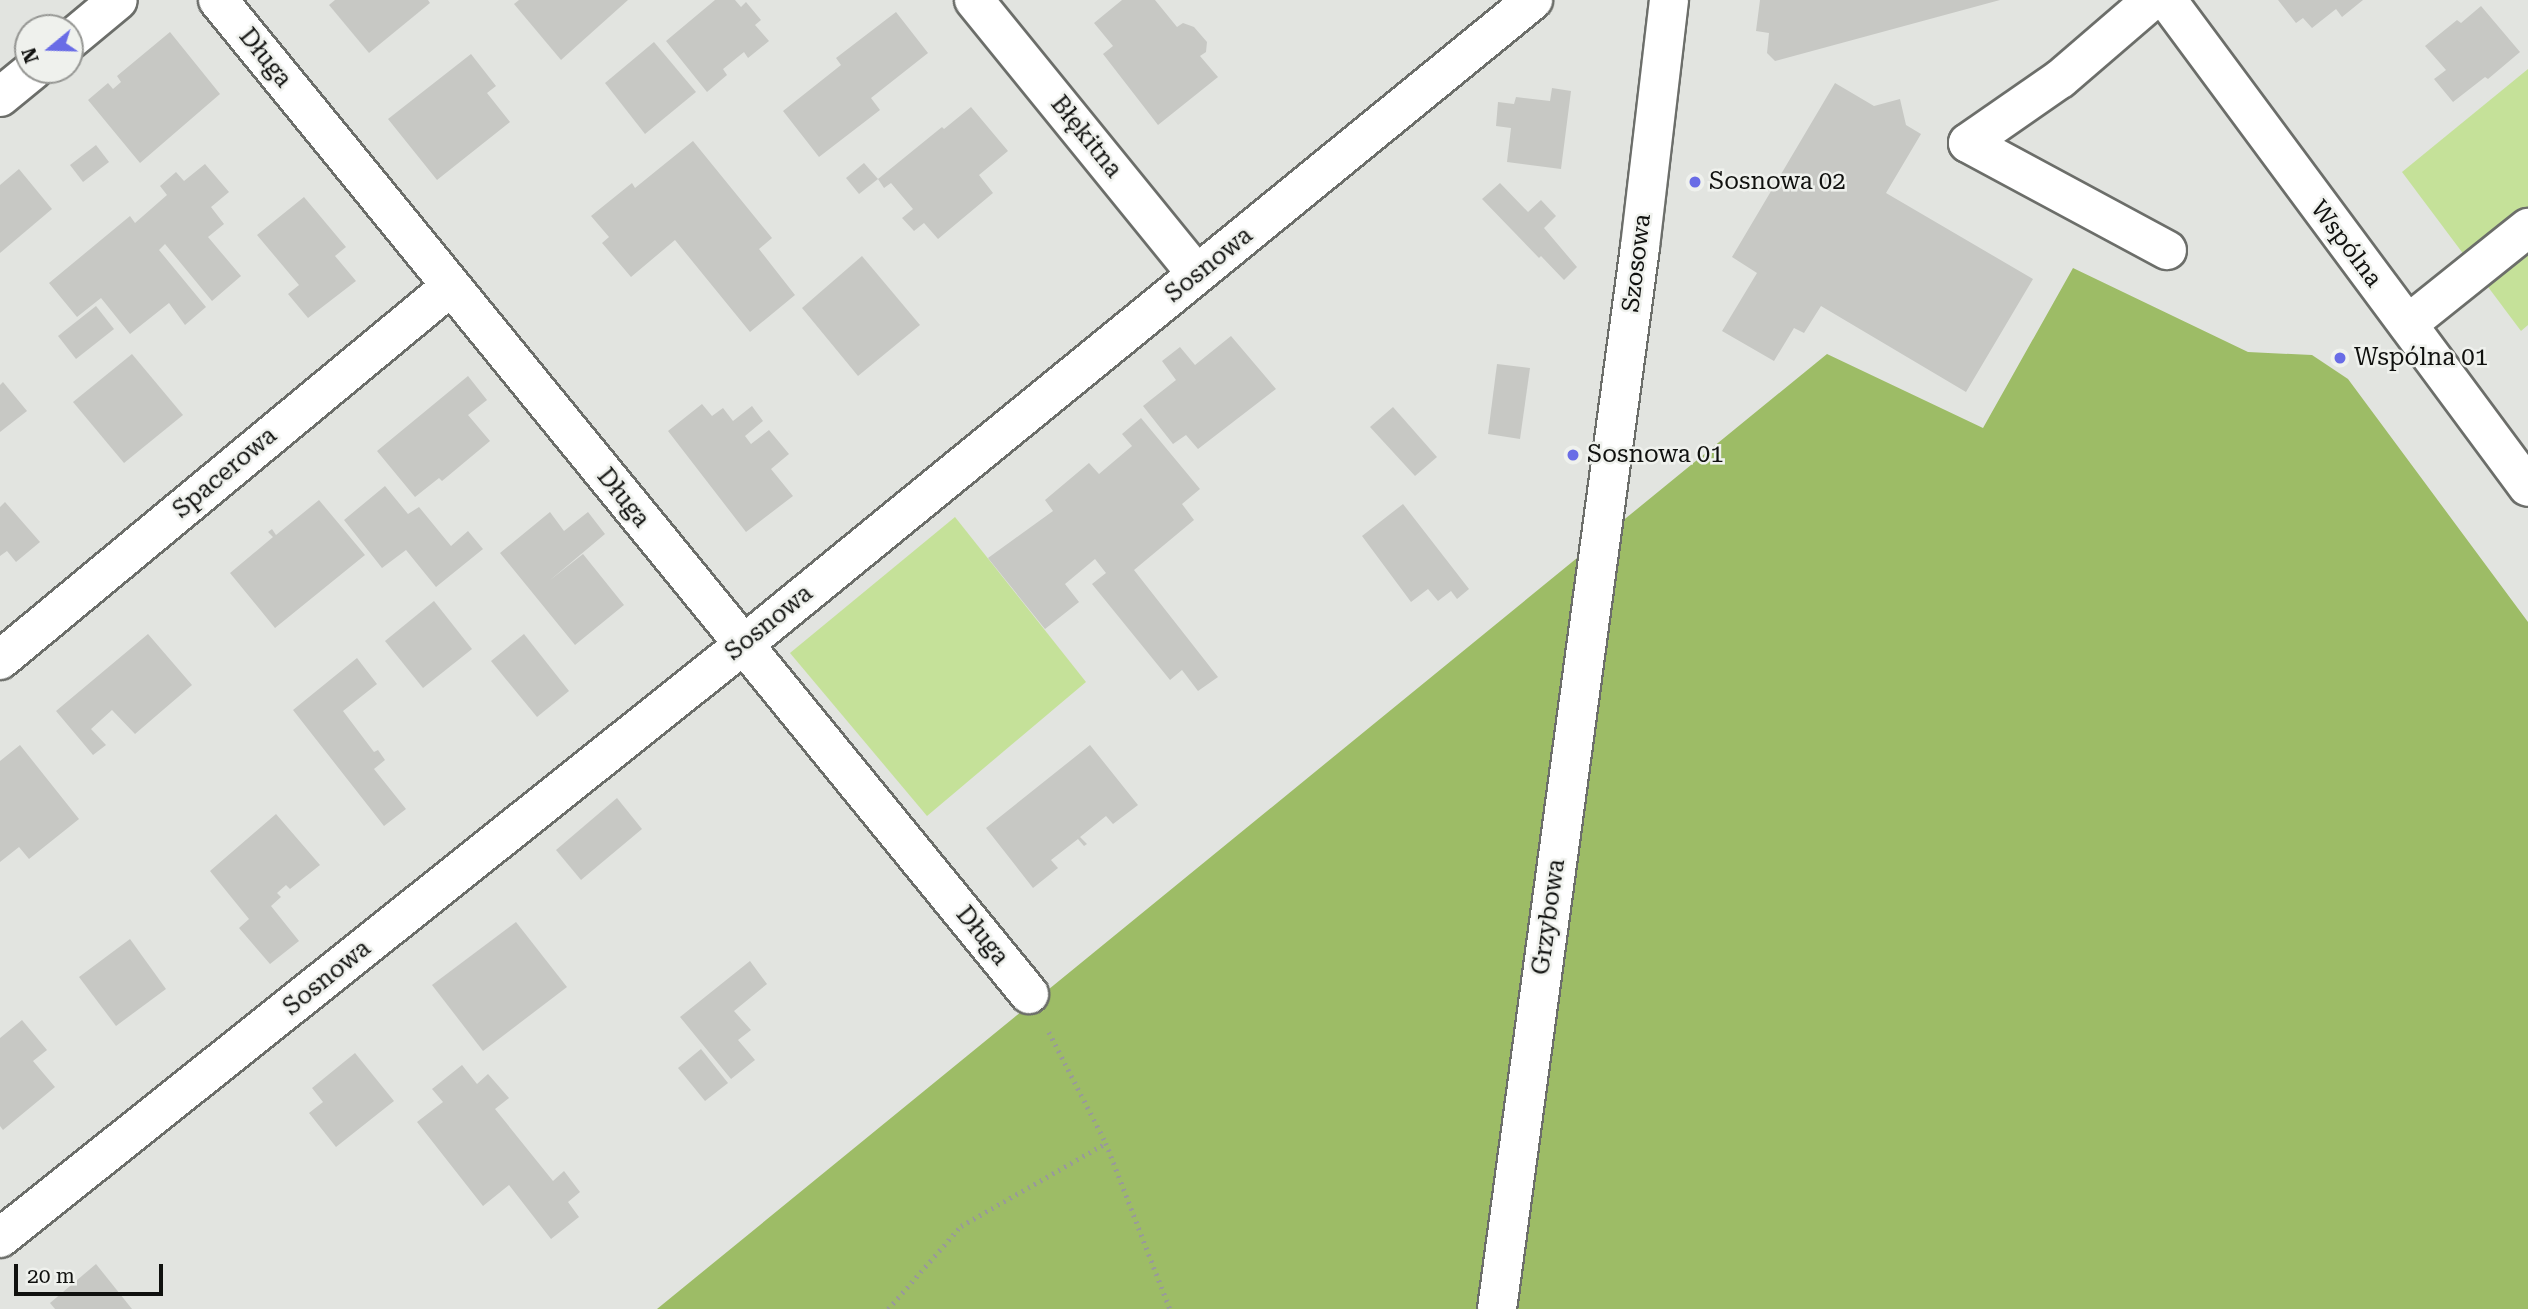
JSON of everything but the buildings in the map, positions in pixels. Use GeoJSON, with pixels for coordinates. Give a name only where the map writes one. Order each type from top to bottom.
{"type":"FeatureCollection","features":[{"type":"Feature","properties":{"kind":"street"},"geometry":{"type":"LineString","coordinates":[[84,28],[118,0]]}},
{"type":"Feature","properties":{"kind":"street","name":"Długa"},"geometry":{"type":"LineString","coordinates":[[218,0],[1029,994]]}},
{"type":"Feature","properties":{"kind":"street","name":"Błękitna"},"geometry":{"type":"LineString","coordinates":[[974,0],[1197,275]]}},
{"type":"Feature","properties":{"kind":"street","name":"Sosnowa"},"geometry":{"type":"LineString","coordinates":[[0,1238],[743,645],[1532,0]]}},
{"type":"Feature","properties":{"kind":"street","name":"Szosowa"},"geometry":{"type":"LineString","coordinates":[[1601,526],[1640,247],[1669,0]]}},
{"type":"Feature","properties":{"kind":"street"},"geometry":{"type":"LineString","coordinates":[[2152,0],[2060,79],[1968,144],[2167,250]]}},
{"type":"Feature","properties":{"kind":"street","name":"Wspólna"},"geometry":{"type":"LineString","coordinates":[[2167,0],[2374,283],[2408,324],[2528,487]]}},
{"type":"Feature","properties":{"kind":"street"},"geometry":{"type":"LineString","coordinates":[[0,97],[16,84]]}},
{"type":"Feature","properties":{"kind":"street"},"geometry":{"type":"LineString","coordinates":[[2408,324],[2528,228]]}},
{"type":"Feature","properties":{"kind":"street","name":"Spacerowa"},"geometry":{"type":"LineString","coordinates":[[0,660],[450,287]]}},
{"type":"Feature","properties":{"kind":"street","name":"Grzybowa"},"geometry":{"type":"LineString","coordinates":[[1497,1309],[1601,526]]}},
{"type":"Feature","properties":{"kind":"path"},"geometry":{"type":"LineString","coordinates":[[1029,994],[1106,1143],[1170,1309]]}},
{"type":"Feature","properties":{"kind":"path"},"geometry":{"type":"LineString","coordinates":[[888,1309],[961,1226],[1106,1143]]}},
{"type":"Feature","properties":{"kind":"green space"},"geometry":{"type":"Polygon","coordinates":[[[2528,69],[2528,325],[2521,331],[2402,172],[2528,69]]]}},
{"type":"Feature","properties":{"kind":"green space"},"geometry":{"type":"Polygon","coordinates":[[[2073,268],[2248,352],[2312,355],[2348,379],[2528,622],[2528,1309],[657,1309],[1827,354],[1983,428],[2073,268]]]}},
{"type":"Feature","properties":{"kind":"green space"},"geometry":{"type":"Polygon","coordinates":[[[955,517],[1086,682],[927,816],[790,653],[955,517]]]}},
{"type":"Feature","properties":{"kind":"place","name":"Sosnowa 02"},"geometry":{"type":"Point","coordinates":[1695,182]}},
{"type":"Feature","properties":{"kind":"place","name":"Wspólna 01"},"geometry":{"type":"Point","coordinates":[2340,358]}},
{"type":"Feature","properties":{"kind":"place","name":"Sosnowa 01"},"geometry":{"type":"Point","coordinates":[1573,455]}}]}
